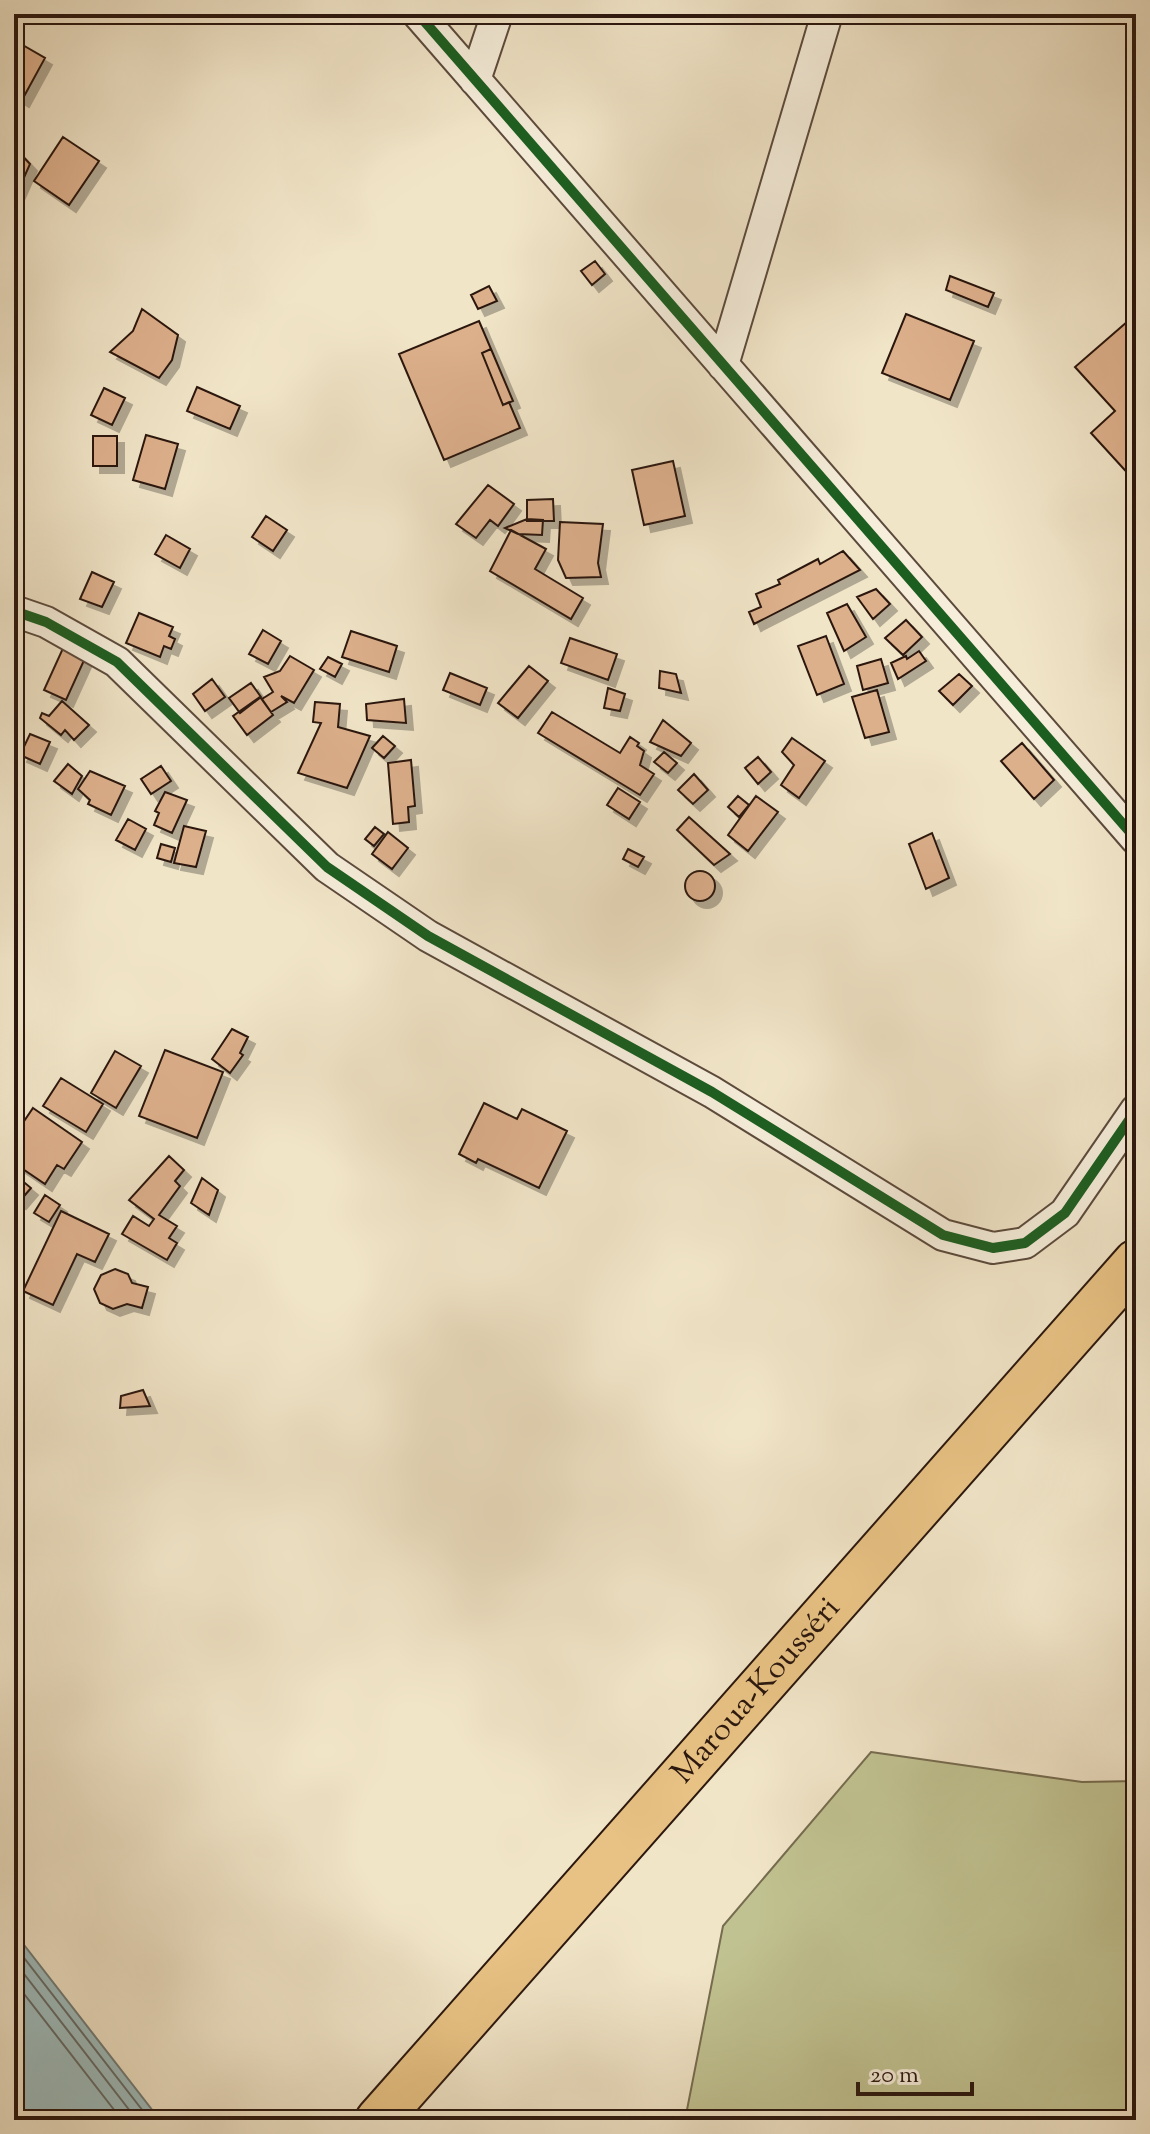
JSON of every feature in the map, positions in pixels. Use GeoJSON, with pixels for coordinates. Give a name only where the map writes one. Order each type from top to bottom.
{"type":"FeatureCollection","features":[{"type":"Feature","properties":{"kind":"highway","name":"Maroua-Kousséri"},"geometry":{"type":"LineString","coordinates":[[378,2120],[1136,1262]]}},
{"type":"Feature","properties":{"kind":"street"},"geometry":{"type":"LineString","coordinates":[[418,14],[1136,839]]}},
{"type":"Feature","properties":{"kind":"street"},"geometry":{"type":"LineString","coordinates":[[475,80],[497,14]]}},
{"type":"Feature","properties":{"kind":"street"},"geometry":{"type":"LineString","coordinates":[[723,365],[827,14]]}},
{"type":"Feature","properties":{"kind":"street"},"geometry":{"type":"LineString","coordinates":[[14,611],[46,622],[117,662],[327,867],[415,928],[712,1092],[943,1235],[993,1248],[1025,1243],[1065,1213],[1136,1110]]}},
{"type":"Feature","properties":{"kind":"green space"},"geometry":{"type":"Polygon","coordinates":[[[871,1752],[1082,1782],[1136,1781],[1136,2120],[685,2120],[723,1926],[871,1752]]]}},
{"type":"Feature","properties":{"kind":"water"},"geometry":{"type":"Polygon","coordinates":[[[14,1932],[160,2120],[14,2120],[14,1932]]]}},
{"type":"Feature","properties":{"kind":"building"},"geometry":{"type":"Polygon","coordinates":[[[14,40],[45,58],[22,100],[14,95],[14,40]]]}},
{"type":"Feature","properties":{"kind":"building"},"geometry":{"type":"Polygon","coordinates":[[[63,137],[99,161],[69,205],[34,181],[63,137]]]}},
{"type":"Feature","properties":{"kind":"building"},"geometry":{"type":"Polygon","coordinates":[[[14,147],[30,164],[14,200],[14,147]]]}},
{"type":"Feature","properties":{"kind":"building"},"geometry":{"type":"Polygon","coordinates":[[[595,261],[605,274],[592,285],[581,271],[595,261]]]}},
{"type":"Feature","properties":{"kind":"building"},"geometry":{"type":"Polygon","coordinates":[[[950,276],[994,293],[988,307],[946,290],[950,276]]]}},
{"type":"Feature","properties":{"kind":"building"},"geometry":{"type":"Polygon","coordinates":[[[489,286],[497,301],[478,309],[471,295],[489,286]]]}},
{"type":"Feature","properties":{"kind":"building"},"geometry":{"type":"Polygon","coordinates":[[[142,309],[178,335],[172,360],[159,378],[110,352],[133,331],[142,309]]]}},
{"type":"Feature","properties":{"kind":"building"},"geometry":{"type":"Polygon","coordinates":[[[906,314],[974,341],[950,400],[882,373],[906,314]]]}},
{"type":"Feature","properties":{"kind":"building"},"geometry":{"type":"Polygon","coordinates":[[[1135,315],[1136,476],[1133,479],[1091,433],[1115,411],[1075,367],[1135,315]]]}},
{"type":"Feature","properties":{"kind":"building"},"geometry":{"type":"Polygon","coordinates":[[[479,321],[491,349],[482,353],[503,405],[509,402],[520,428],[444,460],[399,354],[479,321]]]}},
{"type":"Feature","properties":{"kind":"building"},"geometry":{"type":"Polygon","coordinates":[[[491,349],[513,401],[503,405],[482,353],[491,349]]]}},
{"type":"Feature","properties":{"kind":"building"},"geometry":{"type":"Polygon","coordinates":[[[197,387],[240,406],[230,429],[187,411],[197,387]]]}},
{"type":"Feature","properties":{"kind":"building"},"geometry":{"type":"Polygon","coordinates":[[[104,388],[125,398],[112,425],[91,415],[104,388]]]}},
{"type":"Feature","properties":{"kind":"building"},"geometry":{"type":"Polygon","coordinates":[[[146,435],[178,444],[165,489],[133,480],[146,435]]]}},
{"type":"Feature","properties":{"kind":"building"},"geometry":{"type":"Polygon","coordinates":[[[93,436],[117,436],[117,466],[93,466],[93,436]]]}},
{"type":"Feature","properties":{"kind":"building"},"geometry":{"type":"Polygon","coordinates":[[[673,461],[685,516],[644,525],[632,470],[673,461]]]}},
{"type":"Feature","properties":{"kind":"building"},"geometry":{"type":"Polygon","coordinates":[[[488,485],[514,504],[498,526],[490,520],[476,538],[456,524],[488,485]]]}},
{"type":"Feature","properties":{"kind":"building"},"geometry":{"type":"Polygon","coordinates":[[[553,499],[554,521],[527,521],[527,500],[553,499]]]}},
{"type":"Feature","properties":{"kind":"building"},"geometry":{"type":"Polygon","coordinates":[[[266,516],[287,530],[273,551],[252,537],[266,516]]]}},
{"type":"Feature","properties":{"kind":"building"},"geometry":{"type":"Polygon","coordinates":[[[527,519],[543,520],[542,535],[518,534],[505,528],[527,519]]]}},
{"type":"Feature","properties":{"kind":"building"},"geometry":{"type":"Polygon","coordinates":[[[560,522],[603,524],[598,563],[601,577],[566,578],[558,560],[560,522]]]}},
{"type":"Feature","properties":{"kind":"building"},"geometry":{"type":"Polygon","coordinates":[[[511,530],[546,549],[535,569],[583,598],[571,619],[490,571],[511,530]]]}},
{"type":"Feature","properties":{"kind":"building"},"geometry":{"type":"Polygon","coordinates":[[[166,535],[190,549],[180,568],[155,554],[166,535]]]}},
{"type":"Feature","properties":{"kind":"building"},"geometry":{"type":"Polygon","coordinates":[[[843,551],[860,570],[754,624],[749,612],[761,607],[756,594],[780,584],[778,580],[818,559],[820,564],[843,551]]]}},
{"type":"Feature","properties":{"kind":"building"},"geometry":{"type":"Polygon","coordinates":[[[92,572],[114,582],[102,607],[80,599],[92,572]]]}},
{"type":"Feature","properties":{"kind":"building"},"geometry":{"type":"Polygon","coordinates":[[[876,589],[890,604],[873,619],[857,597],[876,589]]]}},
{"type":"Feature","properties":{"kind":"building"},"geometry":{"type":"Polygon","coordinates":[[[847,604],[866,637],[844,651],[827,613],[847,604]]]}},
{"type":"Feature","properties":{"kind":"building"},"geometry":{"type":"Polygon","coordinates":[[[139,613],[173,627],[169,636],[175,639],[171,649],[164,646],[160,657],[126,643],[139,613]]]}},
{"type":"Feature","properties":{"kind":"building"},"geometry":{"type":"Polygon","coordinates":[[[906,620],[922,637],[903,655],[885,638],[906,620]]]}},
{"type":"Feature","properties":{"kind":"building"},"geometry":{"type":"Polygon","coordinates":[[[263,630],[281,641],[268,664],[249,654],[263,630]]]}},
{"type":"Feature","properties":{"kind":"building"},"geometry":{"type":"Polygon","coordinates":[[[351,631],[397,646],[389,672],[342,657],[351,631]]]}},
{"type":"Feature","properties":{"kind":"building"},"geometry":{"type":"Polygon","coordinates":[[[826,636],[844,684],[817,695],[798,646],[826,636]]]}},
{"type":"Feature","properties":{"kind":"building"},"geometry":{"type":"Polygon","coordinates":[[[570,638],[617,654],[608,680],[561,663],[570,638]]]}},
{"type":"Feature","properties":{"kind":"building"},"geometry":{"type":"Polygon","coordinates":[[[64,646],[86,656],[66,700],[44,690],[64,646]]]}},
{"type":"Feature","properties":{"kind":"building"},"geometry":{"type":"Polygon","coordinates":[[[919,651],[926,661],[898,679],[891,663],[906,656],[907,659],[919,651]]]}},
{"type":"Feature","properties":{"kind":"building"},"geometry":{"type":"Polygon","coordinates":[[[290,656],[314,670],[294,703],[281,696],[287,702],[271,712],[262,699],[273,692],[264,677],[280,671],[290,656]]]}},
{"type":"Feature","properties":{"kind":"building"},"geometry":{"type":"Polygon","coordinates":[[[328,657],[342,664],[335,677],[320,669],[328,657]]]}},
{"type":"Feature","properties":{"kind":"building"},"geometry":{"type":"Polygon","coordinates":[[[881,659],[888,683],[863,690],[857,666],[881,659]]]}},
{"type":"Feature","properties":{"kind":"building"},"geometry":{"type":"Polygon","coordinates":[[[529,666],[548,681],[518,718],[498,703],[529,666]]]}},
{"type":"Feature","properties":{"kind":"building"},"geometry":{"type":"Polygon","coordinates":[[[660,671],[676,674],[681,693],[659,688],[660,671]]]}},
{"type":"Feature","properties":{"kind":"building"},"geometry":{"type":"Polygon","coordinates":[[[450,673],[487,688],[480,705],[443,690],[450,673]]]}},
{"type":"Feature","properties":{"kind":"building"},"geometry":{"type":"Polygon","coordinates":[[[959,674],[972,686],[953,705],[939,691],[959,674]]]}},
{"type":"Feature","properties":{"kind":"building"},"geometry":{"type":"Polygon","coordinates":[[[212,679],[225,697],[205,711],[193,694],[212,679]]]}},
{"type":"Feature","properties":{"kind":"building"},"geometry":{"type":"Polygon","coordinates":[[[251,683],[261,697],[240,713],[229,698],[251,683]]]}},
{"type":"Feature","properties":{"kind":"building"},"geometry":{"type":"Polygon","coordinates":[[[608,688],[625,694],[620,711],[604,708],[608,688]]]}},
{"type":"Feature","properties":{"kind":"building"},"geometry":{"type":"Polygon","coordinates":[[[877,690],[889,732],[865,738],[852,697],[877,690]]]}},
{"type":"Feature","properties":{"kind":"building"},"geometry":{"type":"Polygon","coordinates":[[[260,697],[273,715],[247,735],[233,716],[260,697]]]}},
{"type":"Feature","properties":{"kind":"building"},"geometry":{"type":"Polygon","coordinates":[[[404,699],[406,723],[367,720],[366,704],[404,699]]]}},
{"type":"Feature","properties":{"kind":"building"},"geometry":{"type":"Polygon","coordinates":[[[62,701],[89,725],[74,740],[65,730],[61,735],[40,718],[42,713],[49,716],[62,701]]]}},
{"type":"Feature","properties":{"kind":"building"},"geometry":{"type":"Polygon","coordinates":[[[315,702],[340,704],[338,727],[370,736],[347,788],[298,773],[321,723],[313,722],[315,702]]]}},
{"type":"Feature","properties":{"kind":"building"},"geometry":{"type":"Polygon","coordinates":[[[552,712],[620,753],[630,737],[639,743],[637,746],[644,751],[640,765],[654,774],[640,795],[538,733],[552,712]]]}},
{"type":"Feature","properties":{"kind":"building"},"geometry":{"type":"Polygon","coordinates":[[[663,720],[691,743],[681,756],[650,742],[663,720]]]}},
{"type":"Feature","properties":{"kind":"building"},"geometry":{"type":"Polygon","coordinates":[[[30,734],[50,742],[40,764],[20,755],[30,734]]]}},
{"type":"Feature","properties":{"kind":"building"},"geometry":{"type":"Polygon","coordinates":[[[383,736],[395,746],[384,758],[372,748],[383,736]]]}},
{"type":"Feature","properties":{"kind":"building"},"geometry":{"type":"Polygon","coordinates":[[[792,738],[825,761],[799,798],[781,785],[794,765],[782,752],[792,738]]]}},
{"type":"Feature","properties":{"kind":"building"},"geometry":{"type":"Polygon","coordinates":[[[1022,743],[1054,780],[1034,799],[1001,761],[1022,743]]]}},
{"type":"Feature","properties":{"kind":"building"},"geometry":{"type":"Polygon","coordinates":[[[664,752],[677,763],[668,773],[654,762],[664,752]]]}},
{"type":"Feature","properties":{"kind":"building"},"geometry":{"type":"Polygon","coordinates":[[[758,757],[771,772],[758,784],[745,768],[758,757]]]}},
{"type":"Feature","properties":{"kind":"building"},"geometry":{"type":"Polygon","coordinates":[[[411,760],[415,806],[408,807],[409,822],[393,824],[388,763],[411,760]]]}},
{"type":"Feature","properties":{"kind":"building"},"geometry":{"type":"Polygon","coordinates":[[[68,764],[82,776],[72,794],[54,781],[68,764]]]}},
{"type":"Feature","properties":{"kind":"building"},"geometry":{"type":"Polygon","coordinates":[[[161,766],[171,781],[151,794],[141,779],[161,766]]]}},
{"type":"Feature","properties":{"kind":"building"},"geometry":{"type":"Polygon","coordinates":[[[90,771],[125,786],[111,815],[88,804],[90,800],[78,789],[90,771]]]}},
{"type":"Feature","properties":{"kind":"building"},"geometry":{"type":"Polygon","coordinates":[[[694,774],[708,790],[693,804],[678,790],[694,774]]]}},
{"type":"Feature","properties":{"kind":"building"},"geometry":{"type":"Polygon","coordinates":[[[618,788],[640,802],[629,819],[607,805],[618,788]]]}},
{"type":"Feature","properties":{"kind":"building"},"geometry":{"type":"Polygon","coordinates":[[[165,792],[187,800],[172,833],[154,825],[159,813],[155,811],[165,792]]]}},
{"type":"Feature","properties":{"kind":"building"},"geometry":{"type":"Polygon","coordinates":[[[738,796],[749,805],[739,817],[728,807],[738,796]]]}},
{"type":"Feature","properties":{"kind":"building"},"geometry":{"type":"Polygon","coordinates":[[[756,796],[778,812],[748,851],[728,835],[756,796]]]}},
{"type":"Feature","properties":{"kind":"building"},"geometry":{"type":"Polygon","coordinates":[[[689,817],[730,854],[714,865],[677,830],[689,817]]]}},
{"type":"Feature","properties":{"kind":"building"},"geometry":{"type":"Polygon","coordinates":[[[128,819],[146,829],[135,850],[116,840],[128,819]]]}},
{"type":"Feature","properties":{"kind":"building"},"geometry":{"type":"Polygon","coordinates":[[[184,826],[206,831],[196,867],[174,863],[184,826]]]}},
{"type":"Feature","properties":{"kind":"building"},"geometry":{"type":"Polygon","coordinates":[[[375,827],[384,834],[374,846],[365,839],[375,827]]]}},
{"type":"Feature","properties":{"kind":"building"},"geometry":{"type":"Polygon","coordinates":[[[388,832],[408,848],[392,869],[372,854],[388,832]]]}},
{"type":"Feature","properties":{"kind":"building"},"geometry":{"type":"Polygon","coordinates":[[[932,833],[949,878],[926,889],[909,844],[932,833]]]}},
{"type":"Feature","properties":{"kind":"building"},"geometry":{"type":"Polygon","coordinates":[[[161,844],[175,848],[171,862],[157,858],[161,844]]]}},
{"type":"Feature","properties":{"kind":"building"},"geometry":{"type":"Polygon","coordinates":[[[628,849],[644,857],[638,867],[623,859],[628,849]]]}},
{"type":"Feature","properties":{"kind":"building"},"geometry":{"type":"Polygon","coordinates":[[[700,871],[711,875],[715,886],[711,897],[700,901],[689,897],[685,886],[689,875],[700,871]]]}},
{"type":"Feature","properties":{"kind":"building"},"geometry":{"type":"Polygon","coordinates":[[[232,1029],[248,1037],[240,1053],[243,1055],[230,1073],[212,1059],[232,1029]]]}},
{"type":"Feature","properties":{"kind":"building"},"geometry":{"type":"Polygon","coordinates":[[[165,1050],[223,1072],[197,1138],[139,1116],[165,1050]]]}},
{"type":"Feature","properties":{"kind":"building"},"geometry":{"type":"Polygon","coordinates":[[[115,1051],[141,1066],[116,1108],[91,1093],[115,1051]]]}},
{"type":"Feature","properties":{"kind":"building"},"geometry":{"type":"Polygon","coordinates":[[[61,1078],[103,1104],[86,1132],[43,1106],[61,1078]]]}},
{"type":"Feature","properties":{"kind":"building"},"geometry":{"type":"Polygon","coordinates":[[[484,1103],[517,1119],[522,1109],[567,1131],[539,1188],[478,1159],[476,1163],[459,1154],[484,1103]]]}},
{"type":"Feature","properties":{"kind":"building"},"geometry":{"type":"Polygon","coordinates":[[[33,1108],[82,1142],[64,1169],[57,1165],[45,1184],[14,1163],[14,1136],[33,1108]]]}},
{"type":"Feature","properties":{"kind":"building"},"geometry":{"type":"Polygon","coordinates":[[[169,1156],[184,1170],[175,1181],[180,1186],[159,1215],[177,1226],[169,1238],[177,1243],[167,1260],[122,1234],[133,1216],[149,1226],[154,1219],[129,1200],[169,1156]]]}},
{"type":"Feature","properties":{"kind":"building"},"geometry":{"type":"Polygon","coordinates":[[[14,1174],[31,1188],[19,1202],[14,1198],[14,1174]]]}},
{"type":"Feature","properties":{"kind":"building"},"geometry":{"type":"Polygon","coordinates":[[[202,1178],[218,1190],[209,1215],[191,1203],[202,1178]]]}},
{"type":"Feature","properties":{"kind":"building"},"geometry":{"type":"Polygon","coordinates":[[[45,1195],[60,1205],[49,1222],[34,1213],[45,1195]]]}},
{"type":"Feature","properties":{"kind":"building"},"geometry":{"type":"Polygon","coordinates":[[[61,1211],[109,1234],[95,1262],[77,1254],[53,1305],[23,1291],[61,1211]]]}},
{"type":"Feature","properties":{"kind":"building"},"geometry":{"type":"Polygon","coordinates":[[[115,1269],[128,1274],[132,1283],[148,1287],[142,1308],[127,1304],[113,1309],[100,1303],[94,1289],[101,1275],[115,1269]]]}},
{"type":"Feature","properties":{"kind":"building"},"geometry":{"type":"Polygon","coordinates":[[[143,1390],[150,1406],[120,1408],[121,1396],[143,1390]]]}},
{"type":"Feature","properties":{"kind":"cycle path"},"geometry":{"type":"LineString","coordinates":[[418,14],[1136,839]]}},
{"type":"Feature","properties":{"kind":"cycle path"},"geometry":{"type":"LineString","coordinates":[[14,611],[46,622],[117,662],[327,867],[428,936],[712,1092],[943,1235],[993,1248],[1025,1243],[1065,1213],[1136,1110]]}}]}
